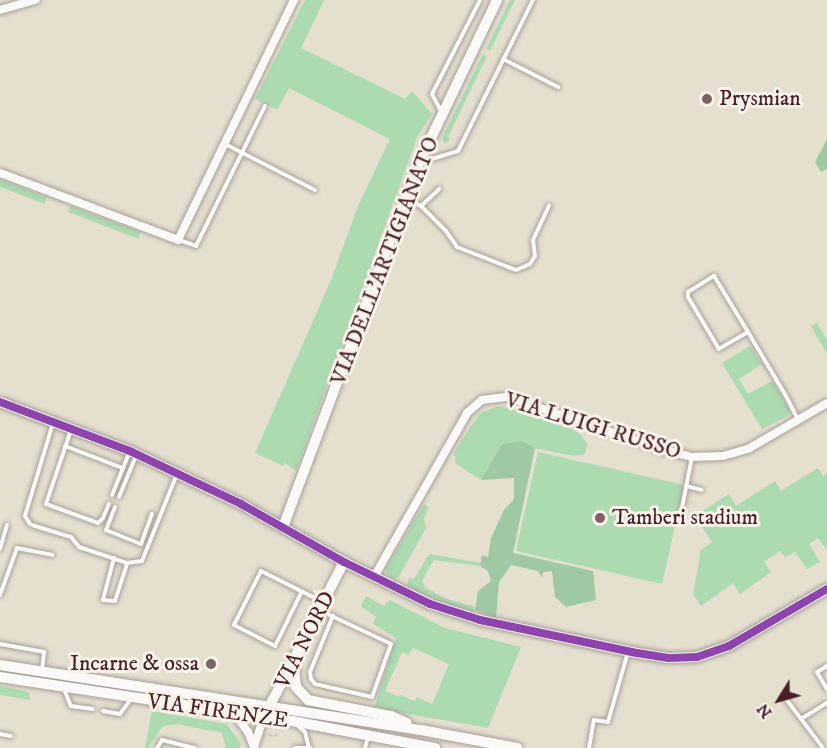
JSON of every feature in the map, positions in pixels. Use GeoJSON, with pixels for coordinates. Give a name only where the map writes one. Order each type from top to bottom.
{"type":"FeatureCollection","features":[{"type":"Feature","properties":{"kind":"street"},"geometry":{"type":"LineString","coordinates":[[0,10],[36,0]]}},
{"type":"Feature","properties":{"kind":"street"},"geometry":{"type":"LineString","coordinates":[[0,173],[178,240],[294,0]]}},
{"type":"Feature","properties":{"kind":"street","name":"VIA DELL'ARTIGIANATO"},"geometry":{"type":"LineString","coordinates":[[283,527],[419,163],[497,0]]}},
{"type":"Feature","properties":{"kind":"street","name":"VIA LUIGI RUSSO"},"geometry":{"type":"LineString","coordinates":[[374,577],[467,413],[482,400],[508,397],[664,450],[692,457],[723,456],[748,448],[827,403]]}},
{"type":"Feature","properties":{"kind":"street"},"geometry":{"type":"LineString","coordinates":[[0,402],[133,452],[283,527],[374,577],[430,604],[480,620],[669,658],[697,657],[729,646],[825,593]]}},
{"type":"Feature","properties":{"kind":"street","name":"VIA NORD"},"geometry":{"type":"LineString","coordinates":[[264,717],[327,611],[344,562]]}},
{"type":"Feature","properties":{"kind":"street","name":"VIA FIRENZE"},"geometry":{"type":"LineString","coordinates":[[296,660],[294,682],[300,695],[308,700],[390,716],[421,730]]}},
{"type":"Feature","properties":{"kind":"street","name":"VIA FIRENZE"},"geometry":{"type":"LineString","coordinates":[[0,664],[421,730],[517,748]]}},
{"type":"Feature","properties":{"kind":"street","name":"VIA FIRENZE"},"geometry":{"type":"LineString","coordinates":[[0,678],[233,712],[264,717],[289,725],[435,748]]}},
{"type":"Feature","properties":{"kind":"street"},"geometry":{"type":"LineString","coordinates":[[233,712],[248,732],[253,748]]}},
{"type":"Feature","properties":{"kind":"street"},"geometry":{"type":"LineString","coordinates":[[253,748],[264,717]]}},
{"type":"Feature","properties":{"kind":"lane"},"geometry":{"type":"LineString","coordinates":[[442,113],[432,94],[480,0]]}},
{"type":"Feature","properties":{"kind":"lane"},"geometry":{"type":"LineString","coordinates":[[419,163],[458,151],[533,0]]}},
{"type":"Feature","properties":{"kind":"lane"},"geometry":{"type":"LineString","coordinates":[[503,59],[558,87]]}},
{"type":"Feature","properties":{"kind":"lane"},"geometry":{"type":"LineString","coordinates":[[178,240],[196,246],[265,106]]}},
{"type":"Feature","properties":{"kind":"lane"},"geometry":{"type":"LineString","coordinates":[[225,143],[315,190]]}},
{"type":"Feature","properties":{"kind":"lane"},"geometry":{"type":"LineString","coordinates":[[420,206],[439,189]]}},
{"type":"Feature","properties":{"kind":"lane"},"geometry":{"type":"LineString","coordinates":[[406,199],[420,206],[446,231],[457,247],[516,270],[530,264],[535,256],[533,240],[549,206]]}},
{"type":"Feature","properties":{"kind":"lane"},"geometry":{"type":"LineString","coordinates":[[748,332],[719,349],[688,297],[688,292],[714,276],[748,332],[799,420]]}},
{"type":"Feature","properties":{"kind":"lane"},"geometry":{"type":"LineString","coordinates":[[54,421],[25,516],[35,526],[71,537],[79,547],[127,563],[142,561],[177,473]]}},
{"type":"Feature","properties":{"kind":"lane"},"geometry":{"type":"LineString","coordinates":[[71,427],[46,504],[98,523],[103,518],[108,504]]}},
{"type":"Feature","properties":{"kind":"lane"},"geometry":{"type":"LineString","coordinates":[[65,446],[123,468]]}},
{"type":"Feature","properties":{"kind":"lane"},"geometry":{"type":"LineString","coordinates":[[112,495],[123,468],[133,452]]}},
{"type":"Feature","properties":{"kind":"lane"},"geometry":{"type":"LineString","coordinates":[[119,497],[133,452]]}},
{"type":"Feature","properties":{"kind":"lane"},"geometry":{"type":"LineString","coordinates":[[681,513],[692,457]]}},
{"type":"Feature","properties":{"kind":"lane"},"geometry":{"type":"LineString","coordinates":[[686,486],[702,490]]}},
{"type":"Feature","properties":{"kind":"lane"},"geometry":{"type":"LineString","coordinates":[[115,507],[106,530],[141,544],[152,514]]}},
{"type":"Feature","properties":{"kind":"lane"},"geometry":{"type":"LineString","coordinates":[[0,549],[7,525]]}},
{"type":"Feature","properties":{"kind":"lane"},"geometry":{"type":"LineString","coordinates":[[0,595],[17,548],[51,555]]}},
{"type":"Feature","properties":{"kind":"lane"},"geometry":{"type":"LineString","coordinates":[[114,558],[103,600],[115,601],[127,563]]}},
{"type":"Feature","properties":{"kind":"lane"},"geometry":{"type":"LineString","coordinates":[[302,591],[275,646],[234,625],[261,571],[302,591],[327,611],[391,644],[372,697],[315,684],[311,679],[310,672],[327,611]]}},
{"type":"Feature","properties":{"kind":"lane"},"geometry":{"type":"LineString","coordinates":[[0,644],[44,652],[42,672]]}},
{"type":"Feature","properties":{"kind":"lane"},"geometry":{"type":"LineString","coordinates":[[589,748],[594,720],[608,722],[628,651]]}},
{"type":"Feature","properties":{"kind":"lane"},"geometry":{"type":"LineString","coordinates":[[827,666],[817,672],[827,688]]}},
{"type":"Feature","properties":{"kind":"lane"},"geometry":{"type":"LineString","coordinates":[[64,688],[71,706],[93,709]]}},
{"type":"Feature","properties":{"kind":"lane"},"geometry":{"type":"LineString","coordinates":[[102,711],[120,714],[132,699]]}},
{"type":"Feature","properties":{"kind":"lane"},"geometry":{"type":"LineString","coordinates":[[786,699],[823,748]]}},
{"type":"Feature","properties":{"kind":"lane"},"geometry":{"type":"LineString","coordinates":[[801,719],[827,703]]}},
{"type":"Feature","properties":{"kind":"lane"},"geometry":{"type":"LineString","coordinates":[[289,725],[305,732],[310,748],[295,748]]}},
{"type":"Feature","properties":{"kind":"lane"},"geometry":{"type":"LineString","coordinates":[[0,734],[11,735]]}},
{"type":"Feature","properties":{"kind":"lane"},"geometry":{"type":"LineString","coordinates":[[365,748],[368,736]]}},
{"type":"Feature","properties":{"kind":"lane"},"geometry":{"type":"LineString","coordinates":[[157,748],[162,740],[195,748]]}},
{"type":"Feature","properties":{"kind":"path"},"geometry":{"type":"LineString","coordinates":[[273,736],[289,725]]}},
{"type":"Feature","properties":{"kind":"green space"},"geometry":{"type":"Polygon","coordinates":[[[305,0],[324,0],[301,48],[405,99],[412,91],[432,114],[417,137],[296,471],[285,463],[283,466],[255,453],[331,280],[358,206],[390,139],[289,88],[277,110],[255,99],[305,0]]]}},
{"type":"Feature","properties":{"kind":"green space"},"geometry":{"type":"Polygon","coordinates":[[[510,0],[515,0],[490,51],[486,49],[510,0]]]}},
{"type":"Feature","properties":{"kind":"green space"},"geometry":{"type":"Polygon","coordinates":[[[483,54],[487,56],[448,137],[451,139],[445,144],[442,138],[483,54]]]}},
{"type":"Feature","properties":{"kind":"green space"},"geometry":{"type":"Polygon","coordinates":[[[827,139],[827,169],[821,172],[815,162],[827,139]]]}},
{"type":"Feature","properties":{"kind":"green space"},"geometry":{"type":"Polygon","coordinates":[[[0,179],[46,197],[45,204],[0,187],[0,179]]]}},
{"type":"Feature","properties":{"kind":"green space"},"geometry":{"type":"Polygon","coordinates":[[[70,206],[140,232],[139,239],[68,212],[70,206]]]}},
{"type":"Feature","properties":{"kind":"green space"},"geometry":{"type":"Polygon","coordinates":[[[817,323],[827,340],[827,354],[811,326],[817,323]]]}},
{"type":"Feature","properties":{"kind":"green space"},"geometry":{"type":"Polygon","coordinates":[[[750,346],[762,364],[739,379],[748,394],[772,381],[790,410],[789,415],[762,429],[722,363],[750,346]]]}},
{"type":"Feature","properties":{"kind":"green space"},"geometry":{"type":"Polygon","coordinates":[[[499,406],[574,430],[587,444],[585,454],[574,456],[535,448],[522,441],[502,444],[481,480],[456,464],[454,452],[480,413],[499,406]]]}},
{"type":"Feature","properties":{"kind":"green space"},"geometry":{"type":"Polygon","coordinates":[[[522,441],[535,448],[513,553],[593,571],[596,600],[566,607],[555,597],[552,571],[543,572],[542,577],[538,571],[511,565],[499,582],[496,618],[475,610],[478,591],[491,581],[488,571],[480,566],[482,555],[488,557],[491,538],[504,510],[514,499],[514,478],[481,480],[502,444],[522,441]]]}},
{"type":"Feature","properties":{"kind":"green space","name":"Tamberi stadium"},"geometry":{"type":"Polygon","coordinates":[[[538,452],[684,485],[662,584],[516,551],[538,452]]]}},
{"type":"Feature","properties":{"kind":"green space"},"geometry":{"type":"Polygon","coordinates":[[[818,468],[823,476],[827,473],[827,550],[818,538],[809,544],[820,562],[807,569],[795,552],[785,557],[780,551],[764,562],[771,572],[740,594],[733,583],[701,606],[693,594],[701,550],[712,542],[695,516],[729,494],[736,506],[775,481],[781,491],[818,468]]]}},
{"type":"Feature","properties":{"kind":"green space"},"geometry":{"type":"Polygon","coordinates":[[[424,504],[429,507],[424,519],[426,528],[398,578],[390,578],[385,570],[424,504]]]}},
{"type":"Feature","properties":{"kind":"green space"},"geometry":{"type":"Polygon","coordinates":[[[429,554],[481,563],[480,566],[434,560],[422,581],[426,588],[447,599],[475,607],[473,613],[445,605],[407,586],[409,578],[414,579],[429,554]]]}},
{"type":"Feature","properties":{"kind":"green space"},"geometry":{"type":"Polygon","coordinates":[[[366,596],[384,606],[390,600],[445,628],[521,647],[488,728],[374,708],[396,638],[373,624],[376,617],[361,606],[366,596]],[[413,648],[409,655],[402,652],[385,691],[415,701],[417,697],[432,704],[449,664],[413,648]]]}},
{"type":"Feature","properties":{"kind":"green space"},"geometry":{"type":"Polygon","coordinates":[[[0,686],[29,692],[30,700],[0,695],[0,686]]]}},
{"type":"Feature","properties":{"kind":"green space"},"geometry":{"type":"Polygon","coordinates":[[[152,711],[227,724],[241,744],[239,748],[226,748],[222,733],[178,724],[163,726],[148,748],[145,748],[152,711]]]}},
{"type":"Feature","properties":{"kind":"transit line"},"geometry":{"type":"LineString","coordinates":[[0,402],[130,451],[241,504],[344,562],[430,604],[480,620],[637,653],[669,658],[697,657],[729,646],[827,589]]}},
{"type":"Feature","properties":{"kind":"place","name":"Prysmian"},"geometry":{"type":"Point","coordinates":[707,99]}},
{"type":"Feature","properties":{"kind":"place","name":"Tamberi stadium"},"geometry":{"type":"Point","coordinates":[600,518]}},
{"type":"Feature","properties":{"kind":"place","name":"Incarne & ossa"},"geometry":{"type":"Point","coordinates":[211,664]}}]}
